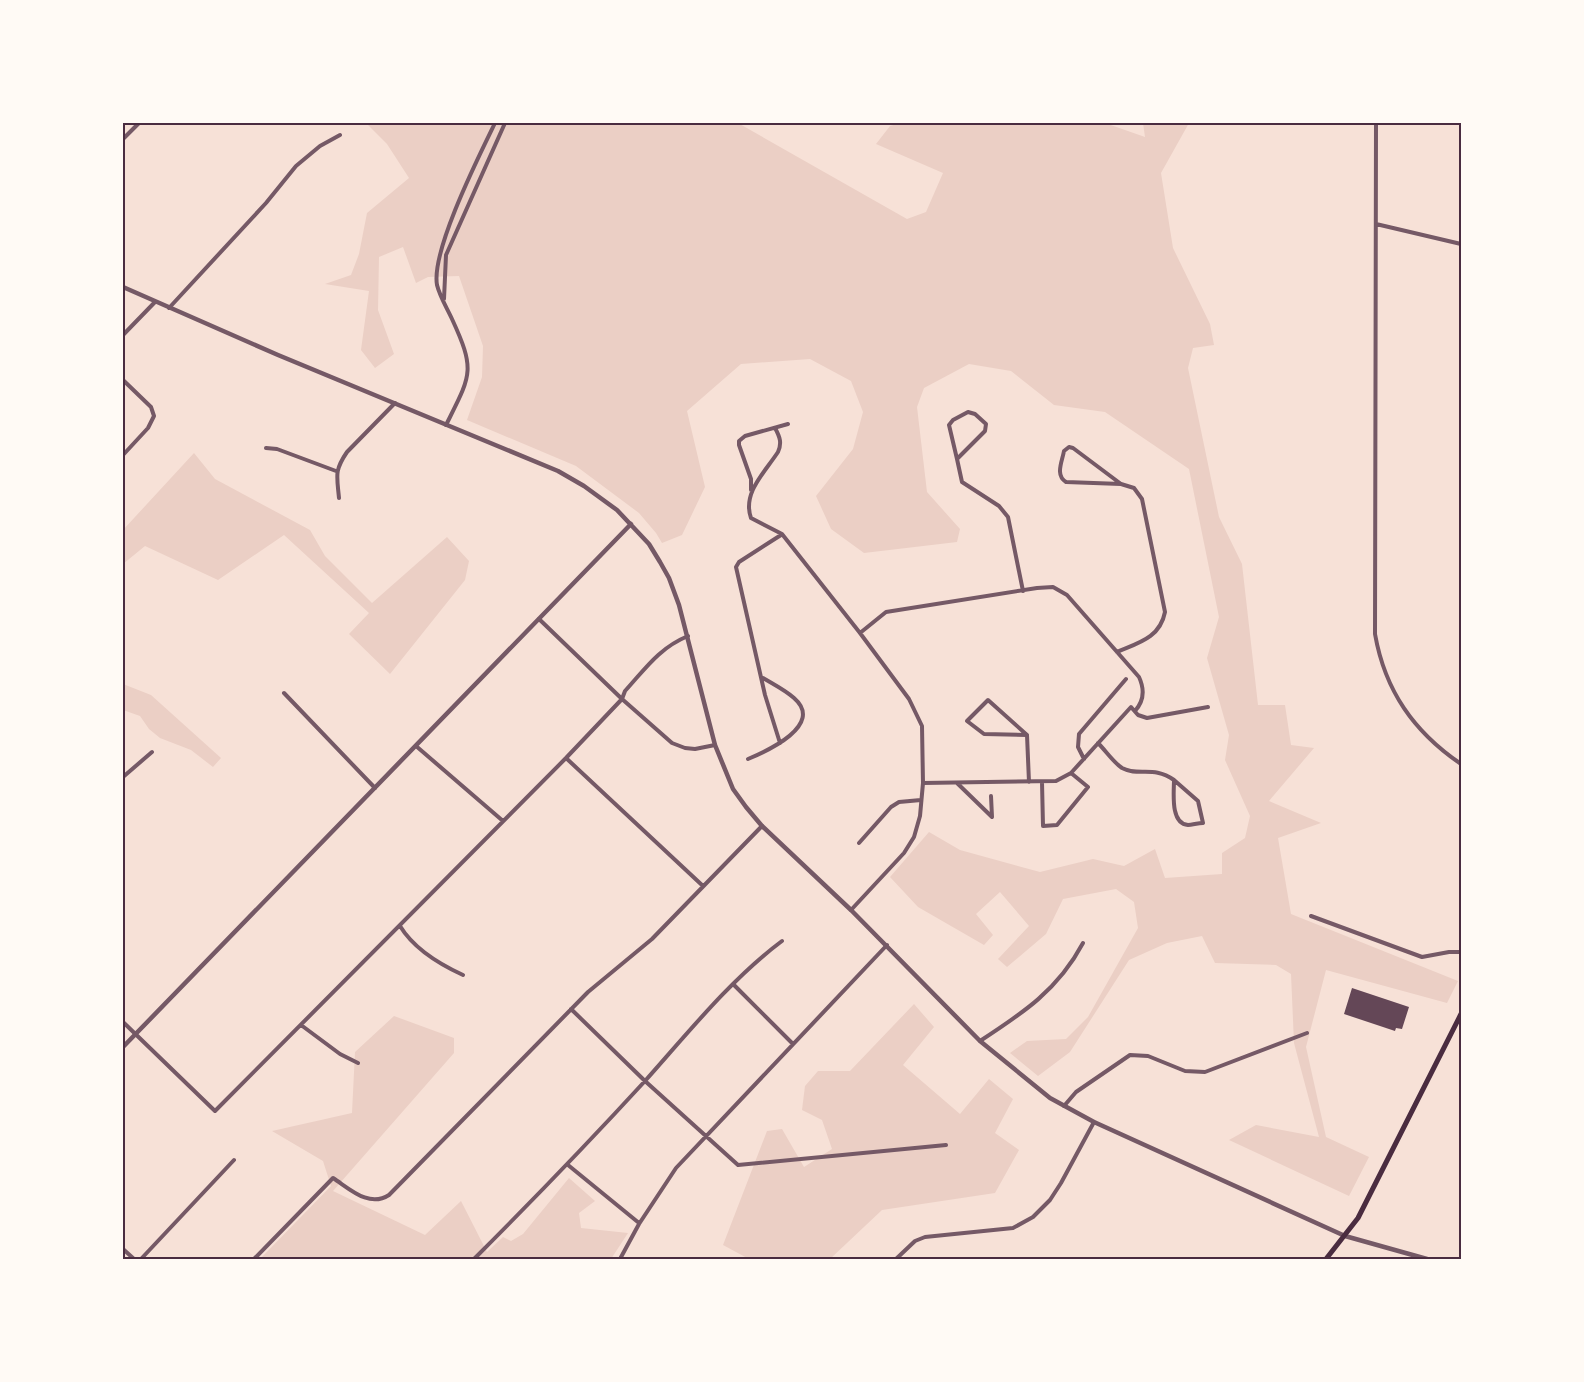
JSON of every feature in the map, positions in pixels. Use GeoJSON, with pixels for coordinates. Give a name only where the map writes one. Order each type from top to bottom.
{"type":"FeatureCollection","features":[{"type":"Feature","properties":{"kind":"main road"},"geometry":{"type":"LineString","coordinates":[[1326,1259],[1358,1218],[1461,1014]]}},
{"type":"Feature","properties":{"kind":"street"},"geometry":{"type":"LineString","coordinates":[[123,139],[139,123]]}},
{"type":"Feature","properties":{"kind":"street"},"geometry":{"type":"LineString","coordinates":[[446,425],[464,389],[469,369],[464,346],[437,285],[438,266],[443,241],[495,123]]}},
{"type":"Feature","properties":{"kind":"street"},"geometry":{"type":"LineString","coordinates":[[444,303],[446,255],[505,123]]}},
{"type":"Feature","properties":{"kind":"street"},"geometry":{"type":"LineString","coordinates":[[1376,123],[1375,634],[1385,673],[1395,696],[1407,715],[1430,740],[1461,764]]}},
{"type":"Feature","properties":{"kind":"street"},"geometry":{"type":"LineString","coordinates":[[168,308],[266,203],[296,166],[320,146],[340,135]]}},
{"type":"Feature","properties":{"kind":"street"},"geometry":{"type":"LineString","coordinates":[[1376,224],[1461,244]]}},
{"type":"Feature","properties":{"kind":"street"},"geometry":{"type":"LineString","coordinates":[[123,287],[168,308],[558,471],[600,497],[631,524],[649,544],[669,578],[688,636],[715,745],[733,789],[762,826],[887,945],[980,1041],[1030,1083],[1064,1107],[1094,1122],[1346,1236],[1427,1259]]}},
{"type":"Feature","properties":{"kind":"street"},"geometry":{"type":"LineString","coordinates":[[123,335],[155,302]]}},
{"type":"Feature","properties":{"kind":"street"},"geometry":{"type":"LineString","coordinates":[[123,380],[151,407],[154,416],[148,428],[123,455]]}},
{"type":"Feature","properties":{"kind":"street"},"geometry":{"type":"LineString","coordinates":[[339,498],[336,471],[347,453],[395,403]]}},
{"type":"Feature","properties":{"kind":"street"},"geometry":{"type":"LineString","coordinates":[[957,459],[986,432],[986,424],[972,412],[949,424],[962,482],[999,506],[1008,517],[1023,591]]}},
{"type":"Feature","properties":{"kind":"street"},"geometry":{"type":"LineString","coordinates":[[789,424],[745,436],[739,441],[751,479],[748,504],[751,518],[782,534],[909,699],[922,726],[923,783],[914,837],[904,853],[851,910]]}},
{"type":"Feature","properties":{"kind":"street"},"geometry":{"type":"LineString","coordinates":[[751,491],[778,452],[781,440],[775,428]]}},
{"type":"Feature","properties":{"kind":"street"},"geometry":{"type":"LineString","coordinates":[[266,448],[277,449],[336,471]]}},
{"type":"Feature","properties":{"kind":"street"},"geometry":{"type":"LineString","coordinates":[[1117,652],[1149,638],[1155,633],[1165,612],[1142,499],[1134,488],[1121,484],[1066,482],[1059,473],[1064,451],[1073,448],[1121,484]]}},
{"type":"Feature","properties":{"kind":"street"},"geometry":{"type":"LineString","coordinates":[[123,1047],[631,524]]}},
{"type":"Feature","properties":{"kind":"street"},"geometry":{"type":"LineString","coordinates":[[780,743],[772,720],[736,567],[739,562],[782,534]]}},
{"type":"Feature","properties":{"kind":"street"},"geometry":{"type":"LineString","coordinates":[[860,633],[886,612],[1045,586],[1060,590],[1135,672],[1142,684],[1143,699],[1135,711]]}},
{"type":"Feature","properties":{"kind":"street"},"geometry":{"type":"LineString","coordinates":[[539,619],[622,699],[672,743],[695,749],[715,745]]}},
{"type":"Feature","properties":{"kind":"street"},"geometry":{"type":"LineString","coordinates":[[123,1022],[215,1111],[566,758],[622,699],[625,691],[662,650],[670,643],[688,636]]}},
{"type":"Feature","properties":{"kind":"street"},"geometry":{"type":"LineString","coordinates":[[748,759],[780,743],[800,725],[803,713],[796,699],[762,677]]}},
{"type":"Feature","properties":{"kind":"street"},"geometry":{"type":"LineString","coordinates":[[1084,759],[1078,747],[1079,734],[1126,679]]}},
{"type":"Feature","properties":{"kind":"street"},"geometry":{"type":"LineString","coordinates":[[284,693],[375,789]]}},
{"type":"Feature","properties":{"kind":"street"},"geometry":{"type":"LineString","coordinates":[[1028,735],[984,734],[968,721],[988,700],[1028,735],[1029,782]]}},
{"type":"Feature","properties":{"kind":"street"},"geometry":{"type":"LineString","coordinates":[[923,783],[1056,781],[1071,773],[1131,707],[1142,717],[1147,718],[1208,707]]}},
{"type":"Feature","properties":{"kind":"street"},"geometry":{"type":"LineString","coordinates":[[1098,743],[1125,769],[1161,772],[1174,780],[1198,801],[1203,823],[1188,825],[1179,821],[1176,815],[1174,780]]}},
{"type":"Feature","properties":{"kind":"street"},"geometry":{"type":"LineString","coordinates":[[416,746],[503,821]]}},
{"type":"Feature","properties":{"kind":"street"},"geometry":{"type":"LineString","coordinates":[[123,777],[152,752]]}},
{"type":"Feature","properties":{"kind":"street"},"geometry":{"type":"LineString","coordinates":[[566,758],[703,886]]}},
{"type":"Feature","properties":{"kind":"street"},"geometry":{"type":"LineString","coordinates":[[1042,782],[1042,826],[1056,825],[1088,787],[1071,773]]}},
{"type":"Feature","properties":{"kind":"street"},"geometry":{"type":"LineString","coordinates":[[956,783],[992,817],[992,796]]}},
{"type":"Feature","properties":{"kind":"street"},"geometry":{"type":"LineString","coordinates":[[859,843],[891,807],[899,802],[921,800]]}},
{"type":"Feature","properties":{"kind":"street"},"geometry":{"type":"LineString","coordinates":[[254,1259],[333,1178],[365,1198],[372,1200],[389,1195],[571,1009],[607,975],[652,939],[762,826]]}},
{"type":"Feature","properties":{"kind":"street"},"geometry":{"type":"LineString","coordinates":[[1311,916],[1422,957],[1461,952]]}},
{"type":"Feature","properties":{"kind":"street"},"geometry":{"type":"LineString","coordinates":[[400,926],[416,945],[436,962],[463,975]]}},
{"type":"Feature","properties":{"kind":"street"},"geometry":{"type":"LineString","coordinates":[[474,1259],[568,1165],[734,985],[782,941]]}},
{"type":"Feature","properties":{"kind":"street"},"geometry":{"type":"LineString","coordinates":[[980,1041],[1031,1007],[1046,993],[1069,968],[1083,943]]}},
{"type":"Feature","properties":{"kind":"street"},"geometry":{"type":"LineString","coordinates":[[620,1259],[639,1224],[676,1168],[887,945]]}},
{"type":"Feature","properties":{"kind":"street"},"geometry":{"type":"LineString","coordinates":[[734,985],[793,1044]]}},
{"type":"Feature","properties":{"kind":"street"},"geometry":{"type":"LineString","coordinates":[[571,1009],[645,1081],[738,1165],[946,1145]]}},
{"type":"Feature","properties":{"kind":"street"},"geometry":{"type":"LineString","coordinates":[[301,1025],[340,1054],[358,1063]]}},
{"type":"Feature","properties":{"kind":"street"},"geometry":{"type":"LineString","coordinates":[[1064,1107],[1076,1092],[1130,1055],[1148,1056],[1185,1071],[1214,1071],[1307,1033]]}},
{"type":"Feature","properties":{"kind":"street"},"geometry":{"type":"LineString","coordinates":[[896,1259],[915,1241],[925,1237],[1013,1228],[1033,1217],[1050,1200],[1061,1184],[1094,1122]]}},
{"type":"Feature","properties":{"kind":"street"},"geometry":{"type":"LineString","coordinates":[[141,1259],[234,1160]]}},
{"type":"Feature","properties":{"kind":"street"},"geometry":{"type":"LineString","coordinates":[[568,1165],[639,1224]]}},
{"type":"Feature","properties":{"kind":"street"},"geometry":{"type":"LineString","coordinates":[[123,1249],[134,1259]]}},
{"type":"Feature","properties":{"kind":"shaded area"},"geometry":{"type":"Polygon","coordinates":[[[366,123],[738,123],[907,219],[926,212],[943,173],[876,144],[890,126],[900,123],[1105,123],[1145,137],[1143,123],[1189,123],[1161,173],[1173,248],[1210,324],[1214,345],[1193,348],[1188,368],[1219,517],[1242,564],[1258,705],[1285,705],[1291,745],[1314,748],[1269,801],[1321,823],[1278,838],[1291,914],[1458,981],[1447,1003],[1326,970],[1306,1047],[1326,1137],[1369,1157],[1349,1196],[1229,1140],[1256,1125],[1319,1137],[1294,1043],[1291,974],[1276,965],[1215,963],[1202,936],[1167,943],[1129,960],[1070,1052],[1038,1076],[1010,1053],[1027,1041],[1066,1039],[1088,1017],[1138,928],[1134,902],[1116,889],[1063,899],[1046,934],[1007,967],[998,959],[1029,926],[1000,892],[976,914],[993,935],[984,945],[918,907],[890,877],[929,832],[960,850],[1040,872],[1093,859],[1124,866],[1155,849],[1165,878],[1222,874],[1222,853],[1245,838],[1250,816],[1225,760],[1229,735],[1207,658],[1219,617],[1189,469],[1105,412],[1054,405],[1011,371],[969,364],[924,388],[917,407],[927,492],[960,529],[957,542],[864,553],[831,529],[816,496],[853,449],[863,412],[851,381],[810,359],[741,364],[687,411],[705,487],[682,535],[662,543],[639,513],[576,466],[467,420],[482,377],[483,346],[459,276],[428,277],[416,283],[403,247],[379,257],[378,310],[394,354],[375,368],[361,350],[369,291],[325,284],[351,275],[359,254],[367,213],[409,178],[387,144],[366,123]]]}},
{"type":"Feature","properties":{"kind":"shaded area"},"geometry":{"type":"Polygon","coordinates":[[[194,453],[215,479],[310,530],[325,556],[372,603],[447,537],[469,561],[465,580],[390,674],[349,634],[369,613],[284,535],[218,580],[145,546],[123,564],[123,530],[194,453]]]}},
{"type":"Feature","properties":{"kind":"shaded area"},"geometry":{"type":"Polygon","coordinates":[[[123,684],[151,695],[221,758],[213,767],[191,750],[160,738],[149,729],[140,716],[123,710],[123,684]]]}},
{"type":"Feature","properties":{"kind":"shaded area"},"geometry":{"type":"Polygon","coordinates":[[[914,1004],[934,1027],[903,1065],[960,1114],[989,1079],[1013,1099],[995,1133],[1019,1150],[995,1193],[882,1210],[830,1259],[749,1259],[723,1245],[767,1131],[782,1129],[804,1167],[832,1149],[822,1120],[802,1110],[805,1086],[818,1071],[850,1071],[914,1004]]]}},
{"type":"Feature","properties":{"kind":"shaded area"},"geometry":{"type":"Polygon","coordinates":[[[394,1016],[454,1038],[454,1053],[333,1191],[425,1235],[461,1201],[487,1252],[503,1237],[511,1241],[523,1234],[569,1178],[595,1201],[579,1213],[581,1228],[628,1233],[611,1259],[260,1259],[331,1186],[323,1161],[272,1131],[352,1113],[355,1052],[394,1016]]]}},
{"type":"Feature","properties":{"kind":"building"},"geometry":{"type":"Polygon","coordinates":[[[1352,988],[1409,1007],[1402,1029],[1396,1028],[1395,1031],[1344,1014],[1352,988]]]}}]}
